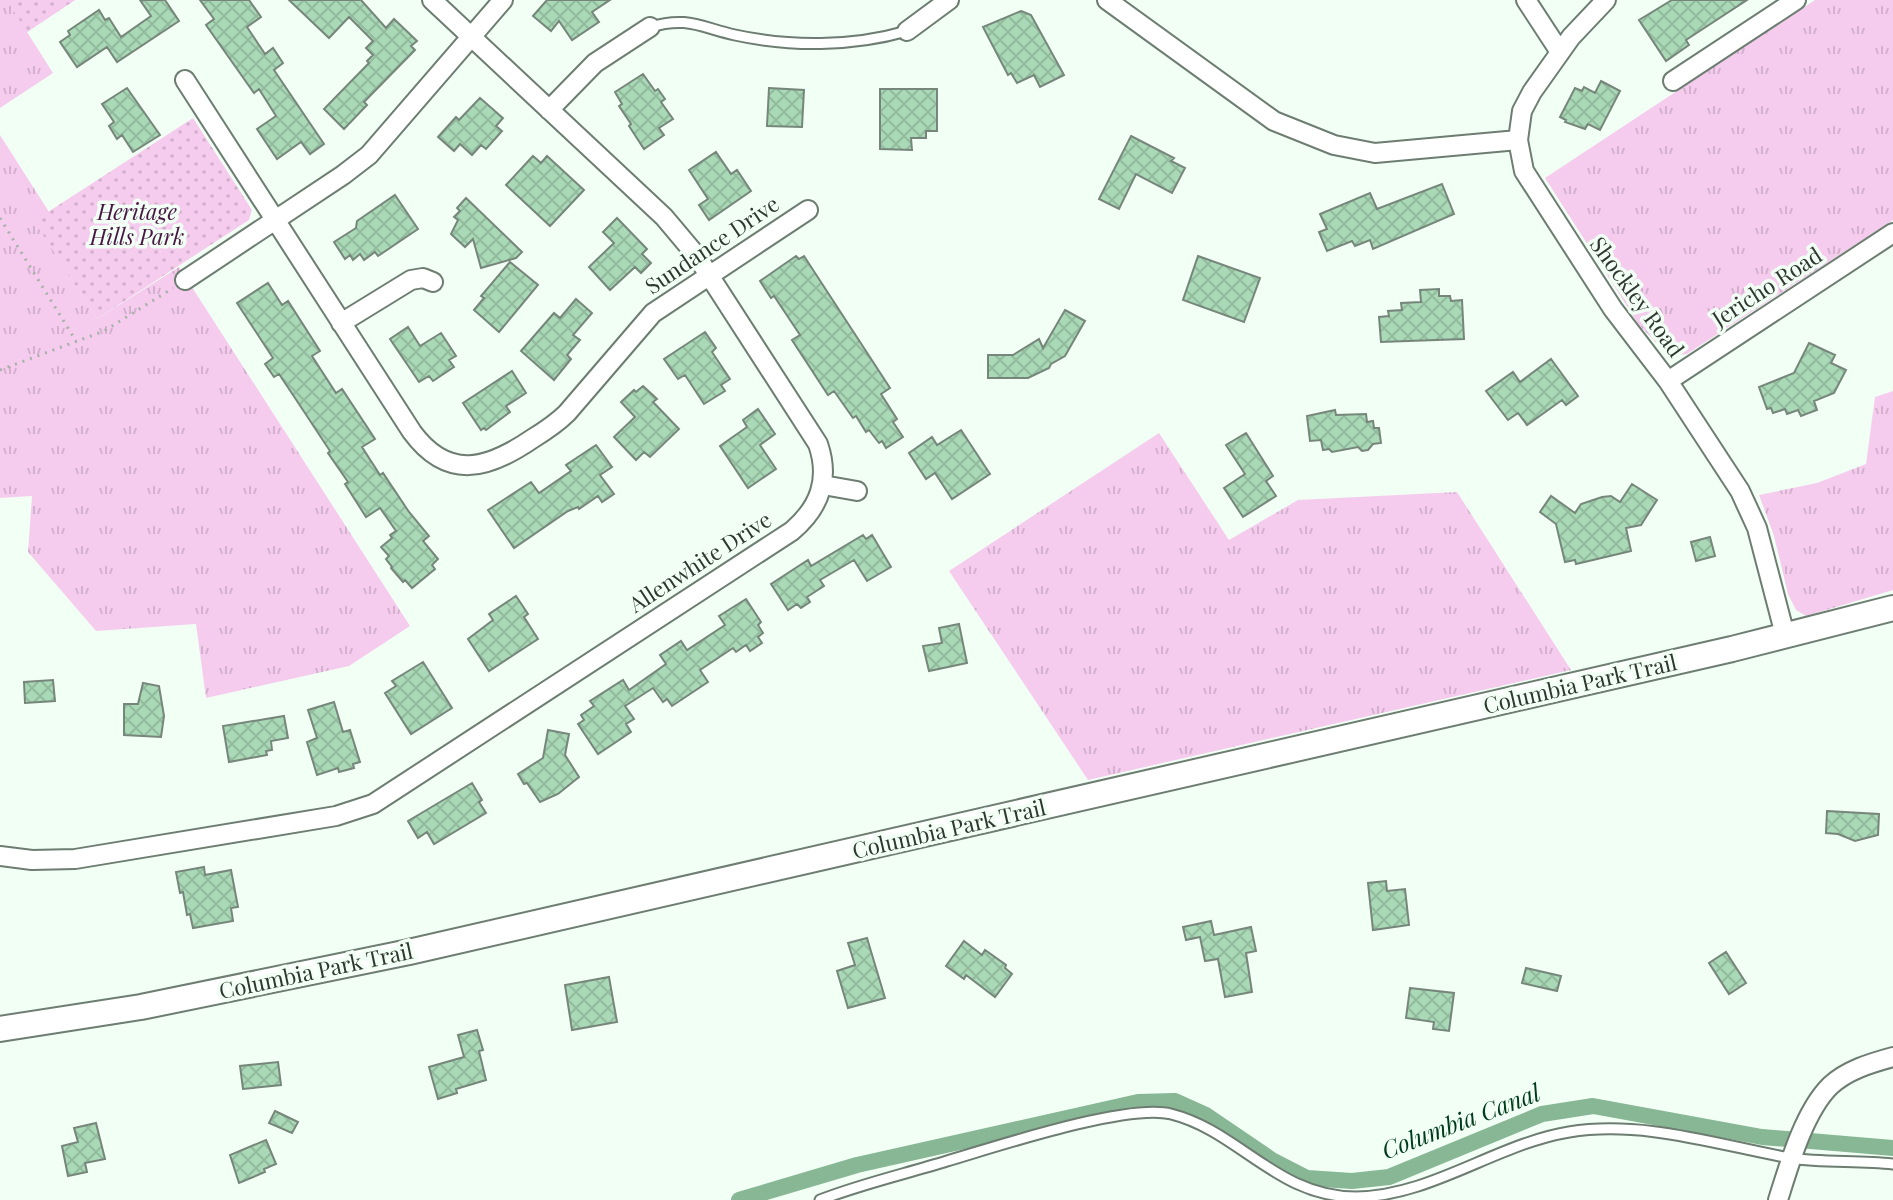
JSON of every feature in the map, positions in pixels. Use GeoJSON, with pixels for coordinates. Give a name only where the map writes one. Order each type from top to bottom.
{"type":"FeatureCollection","features":[{"type":"Feature","properties":{"kind":"main road","name":"Columbia Park Trail"},"geometry":{"type":"LineString","coordinates":[[0,1029],[141,1007],[409,952],[1893,608]]}},
{"type":"Feature","properties":{"kind":"street"},"geometry":{"type":"LineString","coordinates":[[432,0],[681,236],[812,431],[821,454],[823,485],[857,491]]}},
{"type":"Feature","properties":{"kind":"street"},"geometry":{"type":"LineString","coordinates":[[185,280],[343,175],[377,147],[503,0]]}},
{"type":"Feature","properties":{"kind":"street"},"geometry":{"type":"LineString","coordinates":[[907,31],[949,0]]}},
{"type":"Feature","properties":{"kind":"street"},"geometry":{"type":"LineString","coordinates":[[1107,0],[1274,121],[1334,145],[1375,153],[1518,140]]}},
{"type":"Feature","properties":{"kind":"street"},"geometry":{"type":"LineString","coordinates":[[1526,0],[1560,52]]}},
{"type":"Feature","properties":{"kind":"street","name":"Shockley Road"},"geometry":{"type":"LineString","coordinates":[[1606,0],[1583,22],[1560,52],[1522,111],[1518,140],[1524,171],[1613,309],[1668,381],[1750,508],[1785,635]]}},
{"type":"Feature","properties":{"kind":"street"},"geometry":{"type":"LineString","coordinates":[[1673,81],[1796,0]]}},
{"type":"Feature","properties":{"kind":"street"},"geometry":{"type":"LineString","coordinates":[[549,110],[595,63],[650,27]]}},
{"type":"Feature","properties":{"kind":"street","name":"Sundance Drive"},"geometry":{"type":"LineString","coordinates":[[185,80],[421,444],[456,471],[500,460],[552,426],[567,413],[653,313],[808,210]]}},
{"type":"Feature","properties":{"kind":"street","name":"Jericho Road"},"geometry":{"type":"LineString","coordinates":[[1668,381],[1893,233]]}},
{"type":"Feature","properties":{"kind":"street"},"geometry":{"type":"LineString","coordinates":[[341,323],[411,280],[423,278],[433,282]]}},
{"type":"Feature","properties":{"kind":"street","name":"Allenwhite Drive"},"geometry":{"type":"LineString","coordinates":[[0,856],[32,860],[75,859],[336,816],[373,804],[792,531],[812,511],[823,485]]}},
{"type":"Feature","properties":{"kind":"street"},"geometry":{"type":"LineString","coordinates":[[1778,1200],[1805,1127],[1831,1085],[1868,1064],[1893,1057]]}},
{"type":"Feature","properties":{"kind":"lane"},"geometry":{"type":"LineString","coordinates":[[650,27],[669,21],[694,23],[735,35],[834,43],[874,41],[907,31]]}},
{"type":"Feature","properties":{"kind":"lane"},"geometry":{"type":"LineString","coordinates":[[820,1200],[1021,1140],[1145,1112],[1170,1113],[1192,1122],[1219,1136],[1285,1180],[1337,1196],[1360,1197],[1404,1189],[1568,1132],[1618,1128],[1893,1164]]}},
{"type":"Feature","properties":{"kind":"path"},"geometry":{"type":"LineString","coordinates":[[0,218],[76,341]]}},
{"type":"Feature","properties":{"kind":"path"},"geometry":{"type":"LineString","coordinates":[[0,370],[104,331],[185,280]]}},
{"type":"Feature","properties":{"kind":"green space"},"geometry":{"type":"Polygon","coordinates":[[[0,0],[75,0],[27,32],[53,73],[0,108],[0,0]]]}},
{"type":"Feature","properties":{"kind":"green space"},"geometry":{"type":"Polygon","coordinates":[[[7,0],[75,0],[27,32],[7,0]]]}},
{"type":"Feature","properties":{"kind":"green space"},"geometry":{"type":"Polygon","coordinates":[[[1815,0],[1893,0],[1893,220],[1687,354],[1669,356],[1639,325],[1545,178],[1815,0]]]}},
{"type":"Feature","properties":{"kind":"green space","name":"Heritage Hills Park"},"geometry":{"type":"Polygon","coordinates":[[[193,118],[252,210],[249,220],[97,319],[34,221],[193,118]]]}},
{"type":"Feature","properties":{"kind":"green space"},"geometry":{"type":"Polygon","coordinates":[[[0,135],[49,212],[35,221],[97,319],[179,267],[410,626],[349,666],[206,698],[196,624],[96,631],[28,552],[32,496],[0,498],[0,135]]]}},
{"type":"Feature","properties":{"kind":"green space"},"geometry":{"type":"Polygon","coordinates":[[[1893,391],[1893,590],[1806,616],[1796,610],[1788,594],[1774,536],[1759,495],[1817,483],[1866,464],[1875,397],[1893,391]]]}},
{"type":"Feature","properties":{"kind":"green space"},"geometry":{"type":"Polygon","coordinates":[[[1159,433],[1229,540],[1298,500],[1457,492],[1571,670],[1088,780],[949,571],[1159,433]]]}},
{"type":"Feature","properties":{"kind":"building"},"geometry":{"type":"Polygon","coordinates":[[[140,0],[165,0],[179,21],[117,62],[107,47],[77,67],[60,42],[70,35],[68,31],[99,10],[105,20],[109,18],[121,37],[151,16],[140,0]]]}},
{"type":"Feature","properties":{"kind":"building"},"geometry":{"type":"Polygon","coordinates":[[[200,0],[249,0],[261,17],[247,27],[265,54],[273,48],[283,63],[274,70],[324,144],[310,154],[301,142],[277,159],[257,129],[276,116],[259,89],[254,93],[206,25],[214,19],[200,0]]]}},
{"type":"Feature","properties":{"kind":"building"},"geometry":{"type":"Polygon","coordinates":[[[289,0],[361,0],[386,28],[394,19],[417,41],[411,46],[415,50],[364,102],[367,105],[344,129],[324,109],[369,63],[367,61],[373,55],[366,48],[373,41],[349,17],[329,38],[289,0]]]}},
{"type":"Feature","properties":{"kind":"building"},"geometry":{"type":"Polygon","coordinates":[[[547,0],[610,0],[592,12],[599,22],[572,40],[559,21],[551,31],[533,16],[547,0]]]}},
{"type":"Feature","properties":{"kind":"building"},"geometry":{"type":"Polygon","coordinates":[[[1672,0],[1747,0],[1686,40],[1689,45],[1666,61],[1639,20],[1672,0]]]}},
{"type":"Feature","properties":{"kind":"building"},"geometry":{"type":"Polygon","coordinates":[[[1021,11],[1031,15],[1064,75],[1040,87],[1034,75],[1017,83],[1011,73],[1008,75],[983,27],[1021,11]]]}},
{"type":"Feature","properties":{"kind":"building"},"geometry":{"type":"Polygon","coordinates":[[[643,74],[665,99],[661,102],[673,119],[659,128],[664,135],[644,149],[629,126],[631,124],[619,106],[622,104],[615,92],[643,74]]]}},
{"type":"Feature","properties":{"kind":"building"},"geometry":{"type":"Polygon","coordinates":[[[1601,81],[1620,91],[1600,130],[1588,124],[1585,129],[1560,117],[1575,88],[1582,91],[1584,87],[1595,93],[1601,81]]]}},
{"type":"Feature","properties":{"kind":"building"},"geometry":{"type":"Polygon","coordinates":[[[127,88],[160,135],[133,152],[122,135],[117,139],[109,126],[114,122],[102,104],[127,88]]]}},
{"type":"Feature","properties":{"kind":"building"},"geometry":{"type":"Polygon","coordinates":[[[769,88],[804,90],[802,127],[767,126],[769,88]]]}},
{"type":"Feature","properties":{"kind":"building"},"geometry":{"type":"Polygon","coordinates":[[[880,89],[937,89],[937,131],[926,131],[926,138],[911,138],[912,150],[880,149],[880,89]]]}},
{"type":"Feature","properties":{"kind":"building"},"geometry":{"type":"Polygon","coordinates":[[[480,98],[503,118],[496,126],[502,131],[486,149],[481,145],[472,155],[460,144],[454,151],[438,137],[456,117],[459,120],[480,98]]]}},
{"type":"Feature","properties":{"kind":"building"},"geometry":{"type":"Polygon","coordinates":[[[1131,136],[1174,158],[1171,161],[1185,168],[1172,193],[1136,174],[1119,209],[1099,199],[1131,136]]]}},
{"type":"Feature","properties":{"kind":"building"},"geometry":{"type":"Polygon","coordinates":[[[716,152],[731,174],[737,170],[751,191],[709,220],[699,205],[708,199],[689,170],[716,152]]]}},
{"type":"Feature","properties":{"kind":"building"},"geometry":{"type":"Polygon","coordinates":[[[533,156],[541,163],[547,156],[584,190],[550,226],[506,185],[533,156]]]}},
{"type":"Feature","properties":{"kind":"building"},"geometry":{"type":"Polygon","coordinates":[[[1442,184],[1454,214],[1373,249],[1370,240],[1355,246],[1352,241],[1327,251],[1319,232],[1327,229],[1320,214],[1370,193],[1377,209],[1442,184]]]}},
{"type":"Feature","properties":{"kind":"building"},"geometry":{"type":"Polygon","coordinates":[[[395,195],[418,229],[378,256],[375,252],[364,260],[360,254],[353,260],[350,255],[345,259],[334,242],[356,228],[357,221],[395,195]]]}},
{"type":"Feature","properties":{"kind":"building"},"geometry":{"type":"Polygon","coordinates":[[[466,198],[522,252],[516,258],[481,268],[473,239],[465,247],[451,234],[458,220],[454,217],[460,211],[457,208],[466,198]]]}},
{"type":"Feature","properties":{"kind":"building"},"geometry":{"type":"Polygon","coordinates":[[[617,218],[647,249],[642,254],[651,263],[641,273],[635,267],[610,290],[589,267],[614,243],[603,232],[617,218]]]}},
{"type":"Feature","properties":{"kind":"building"},"geometry":{"type":"Polygon","coordinates":[[[796,256],[799,259],[804,256],[890,388],[881,394],[897,419],[893,422],[903,437],[886,448],[869,430],[866,432],[856,416],[853,418],[834,391],[828,395],[792,340],[800,335],[760,281],[796,256]]]}},
{"type":"Feature","properties":{"kind":"building"},"geometry":{"type":"Polygon","coordinates":[[[1198,256],[1260,278],[1244,322],[1183,300],[1198,256]]]}},
{"type":"Feature","properties":{"kind":"building"},"geometry":{"type":"Polygon","coordinates":[[[510,262],[538,285],[499,332],[474,310],[484,298],[481,296],[510,262]]]}},
{"type":"Feature","properties":{"kind":"building"},"geometry":{"type":"Polygon","coordinates":[[[268,283],[282,305],[288,301],[320,351],[312,356],[336,393],[342,389],[375,439],[362,447],[380,475],[383,473],[429,536],[423,541],[438,559],[432,565],[435,569],[412,588],[391,568],[386,559],[389,556],[381,547],[396,531],[380,508],[366,517],[328,453],[330,451],[297,401],[279,374],[274,377],[265,364],[273,358],[237,303],[268,283]]]}},
{"type":"Feature","properties":{"kind":"building"},"geometry":{"type":"Polygon","coordinates":[[[1439,289],[1439,296],[1450,296],[1451,301],[1462,300],[1464,339],[1381,342],[1379,317],[1389,316],[1388,311],[1402,310],[1401,303],[1421,302],[1420,290],[1439,289]]]}},
{"type":"Feature","properties":{"kind":"building"},"geometry":{"type":"Polygon","coordinates":[[[576,299],[592,313],[573,335],[580,340],[567,355],[571,359],[554,380],[521,351],[554,313],[560,318],[576,299]]]}},
{"type":"Feature","properties":{"kind":"building"},"geometry":{"type":"Polygon","coordinates":[[[1065,310],[1085,321],[1065,356],[1028,378],[988,378],[988,355],[1013,355],[1039,339],[1043,348],[1065,310]]]}},
{"type":"Feature","properties":{"kind":"building"},"geometry":{"type":"Polygon","coordinates":[[[408,327],[420,346],[441,333],[456,356],[449,360],[454,367],[433,381],[429,376],[419,382],[390,339],[408,327]]]}},
{"type":"Feature","properties":{"kind":"building"},"geometry":{"type":"Polygon","coordinates":[[[705,332],[716,348],[712,352],[730,379],[721,385],[725,391],[704,404],[685,375],[678,379],[664,359],[705,332]]]}},
{"type":"Feature","properties":{"kind":"building"},"geometry":{"type":"Polygon","coordinates":[[[1809,343],[1835,355],[1831,363],[1846,370],[1834,393],[1814,401],[1817,410],[1801,416],[1798,410],[1787,414],[1785,409],[1773,413],[1771,408],[1767,409],[1759,387],[1794,373],[1809,343]]]}},
{"type":"Feature","properties":{"kind":"building"},"geometry":{"type":"Polygon","coordinates":[[[1551,359],[1578,396],[1566,405],[1562,400],[1527,425],[1518,413],[1508,420],[1486,391],[1513,372],[1520,382],[1551,359]]]}},
{"type":"Feature","properties":{"kind":"building"},"geometry":{"type":"Polygon","coordinates":[[[512,371],[526,393],[506,406],[510,412],[486,430],[481,430],[463,403],[512,371]]]}},
{"type":"Feature","properties":{"kind":"building"},"geometry":{"type":"Polygon","coordinates":[[[643,386],[657,399],[653,402],[679,429],[650,457],[644,452],[636,460],[614,437],[635,417],[621,402],[643,386]]]}},
{"type":"Feature","properties":{"kind":"building"},"geometry":{"type":"Polygon","coordinates":[[[758,409],[775,434],[760,445],[776,469],[748,488],[720,446],[747,427],[743,420],[758,409]]]}},
{"type":"Feature","properties":{"kind":"building"},"geometry":{"type":"Polygon","coordinates":[[[1335,410],[1336,415],[1366,414],[1367,422],[1373,421],[1374,428],[1379,428],[1381,443],[1373,444],[1368,450],[1362,451],[1358,447],[1332,452],[1323,450],[1321,440],[1310,441],[1307,416],[1335,410]]]}},
{"type":"Feature","properties":{"kind":"building"},"geometry":{"type":"Polygon","coordinates":[[[961,430],[990,474],[952,499],[935,473],[926,479],[909,453],[932,437],[937,445],[961,430]]]}},
{"type":"Feature","properties":{"kind":"building"},"geometry":{"type":"Polygon","coordinates":[[[1246,433],[1273,476],[1266,481],[1276,496],[1243,517],[1224,488],[1245,474],[1226,445],[1246,433]]]}},
{"type":"Feature","properties":{"kind":"building"},"geometry":{"type":"Polygon","coordinates":[[[596,445],[612,467],[600,475],[614,494],[602,502],[598,496],[579,509],[568,511],[514,548],[488,510],[531,482],[539,493],[571,471],[566,465],[596,445]]]}},
{"type":"Feature","properties":{"kind":"building"},"geometry":{"type":"Polygon","coordinates":[[[1632,484],[1657,500],[1641,525],[1626,528],[1631,551],[1576,564],[1575,560],[1565,562],[1556,524],[1540,512],[1551,496],[1575,513],[1581,504],[1602,497],[1611,496],[1620,502],[1632,484]]]}},
{"type":"Feature","properties":{"kind":"building"},"geometry":{"type":"Polygon","coordinates":[[[863,535],[866,539],[872,535],[891,567],[867,581],[854,560],[820,580],[824,586],[807,597],[810,602],[801,608],[797,604],[788,610],[771,584],[808,560],[811,566],[863,535]]]}},
{"type":"Feature","properties":{"kind":"building"},"geometry":{"type":"Polygon","coordinates":[[[1710,537],[1715,556],[1696,561],[1691,542],[1710,537]]]}},
{"type":"Feature","properties":{"kind":"building"},"geometry":{"type":"Polygon","coordinates":[[[516,596],[528,614],[524,617],[538,639],[489,671],[468,639],[493,620],[489,614],[516,596]]]}},
{"type":"Feature","properties":{"kind":"building"},"geometry":{"type":"Polygon","coordinates":[[[746,599],[761,622],[758,625],[763,633],[758,637],[762,643],[750,651],[746,645],[736,652],[733,648],[700,670],[708,682],[672,706],[667,699],[663,702],[653,688],[625,706],[634,719],[626,724],[631,732],[598,754],[578,724],[584,720],[581,715],[594,706],[590,701],[623,680],[629,690],[666,664],[660,655],[681,641],[687,650],[725,625],[719,616],[746,599]]]}},
{"type":"Feature","properties":{"kind":"building"},"geometry":{"type":"Polygon","coordinates":[[[959,624],[967,663],[929,671],[923,646],[942,643],[939,628],[959,624]]]}},
{"type":"Feature","properties":{"kind":"building"},"geometry":{"type":"Polygon","coordinates":[[[423,662],[452,708],[411,734],[385,693],[396,686],[392,681],[423,662]]]}},
{"type":"Feature","properties":{"kind":"building"},"geometry":{"type":"Polygon","coordinates":[[[53,680],[55,701],[25,703],[24,682],[53,680]]]}},
{"type":"Feature","properties":{"kind":"building"},"geometry":{"type":"Polygon","coordinates":[[[143,683],[159,686],[164,716],[161,737],[124,735],[124,704],[138,704],[143,683]]]}},
{"type":"Feature","properties":{"kind":"building"},"geometry":{"type":"Polygon","coordinates":[[[334,702],[343,732],[350,730],[360,762],[353,764],[354,768],[339,772],[338,768],[317,775],[307,742],[317,738],[308,710],[334,702]]]}},
{"type":"Feature","properties":{"kind":"building"},"geometry":{"type":"Polygon","coordinates":[[[284,716],[288,738],[271,741],[272,750],[266,751],[267,755],[229,762],[223,726],[284,716]]]}},
{"type":"Feature","properties":{"kind":"building"},"geometry":{"type":"Polygon","coordinates":[[[548,730],[569,734],[565,755],[579,777],[558,794],[540,802],[518,774],[543,758],[548,730]]]}},
{"type":"Feature","properties":{"kind":"building"},"geometry":{"type":"Polygon","coordinates":[[[472,783],[486,813],[434,844],[427,832],[418,838],[408,821],[472,783]]]}},
{"type":"Feature","properties":{"kind":"building"},"geometry":{"type":"Polygon","coordinates":[[[1827,811],[1879,814],[1878,835],[1855,841],[1826,833],[1827,811]]]}},
{"type":"Feature","properties":{"kind":"building"},"geometry":{"type":"Polygon","coordinates":[[[204,867],[205,875],[231,870],[238,907],[231,908],[233,921],[193,928],[176,872],[204,867]]]}},
{"type":"Feature","properties":{"kind":"building"},"geometry":{"type":"Polygon","coordinates":[[[1386,881],[1387,891],[1405,889],[1409,925],[1373,930],[1368,883],[1386,881]]]}},
{"type":"Feature","properties":{"kind":"building"},"geometry":{"type":"Polygon","coordinates":[[[1211,921],[1214,935],[1251,927],[1256,951],[1246,953],[1252,992],[1225,997],[1218,959],[1205,961],[1200,937],[1186,940],[1183,927],[1211,921]]]}},
{"type":"Feature","properties":{"kind":"building"},"geometry":{"type":"Polygon","coordinates":[[[867,938],[885,998],[848,1008],[837,971],[855,965],[848,943],[867,938]]]}},
{"type":"Feature","properties":{"kind":"building"},"geometry":{"type":"Polygon","coordinates":[[[964,941],[982,955],[985,950],[1006,965],[1005,968],[1012,974],[995,997],[966,975],[964,979],[946,966],[964,941]]]}},
{"type":"Feature","properties":{"kind":"building"},"geometry":{"type":"Polygon","coordinates":[[[1726,952],[1746,983],[1729,994],[1709,963],[1726,952]]]}},
{"type":"Feature","properties":{"kind":"building"},"geometry":{"type":"Polygon","coordinates":[[[1526,968],[1561,976],[1557,991],[1522,983],[1526,968]]]}},
{"type":"Feature","properties":{"kind":"building"},"geometry":{"type":"Polygon","coordinates":[[[609,977],[617,1022],[572,1030],[565,985],[609,977]]]}},
{"type":"Feature","properties":{"kind":"building"},"geometry":{"type":"Polygon","coordinates":[[[1410,988],[1454,993],[1449,1031],[1433,1029],[1434,1022],[1406,1018],[1410,988]]]}},
{"type":"Feature","properties":{"kind":"building"},"geometry":{"type":"Polygon","coordinates":[[[477,1030],[486,1080],[456,1089],[457,1093],[438,1099],[429,1067],[464,1057],[458,1035],[477,1030]]]}},
{"type":"Feature","properties":{"kind":"building"},"geometry":{"type":"Polygon","coordinates":[[[278,1062],[281,1085],[243,1089],[240,1066],[278,1062]]]}},
{"type":"Feature","properties":{"kind":"building"},"geometry":{"type":"Polygon","coordinates":[[[275,1111],[298,1122],[292,1133],[269,1123],[275,1111]]]}},
{"type":"Feature","properties":{"kind":"building"},"geometry":{"type":"Polygon","coordinates":[[[96,1123],[105,1159],[85,1163],[87,1172],[68,1176],[62,1146],[78,1142],[74,1128],[96,1123]]]}},
{"type":"Feature","properties":{"kind":"building"},"geometry":{"type":"Polygon","coordinates":[[[266,1140],[276,1164],[239,1183],[230,1155],[266,1140]]]}},
{"type":"Feature","properties":{"kind":"waterway","name":"Columbia Canal"},"geometry":{"type":"LineString","coordinates":[[739,1200],[857,1165],[1138,1102],[1175,1101],[1206,1115],[1272,1160],[1307,1178],[1352,1181],[1389,1177],[1542,1114],[1593,1106],[1762,1137],[1893,1148]]}}]}
